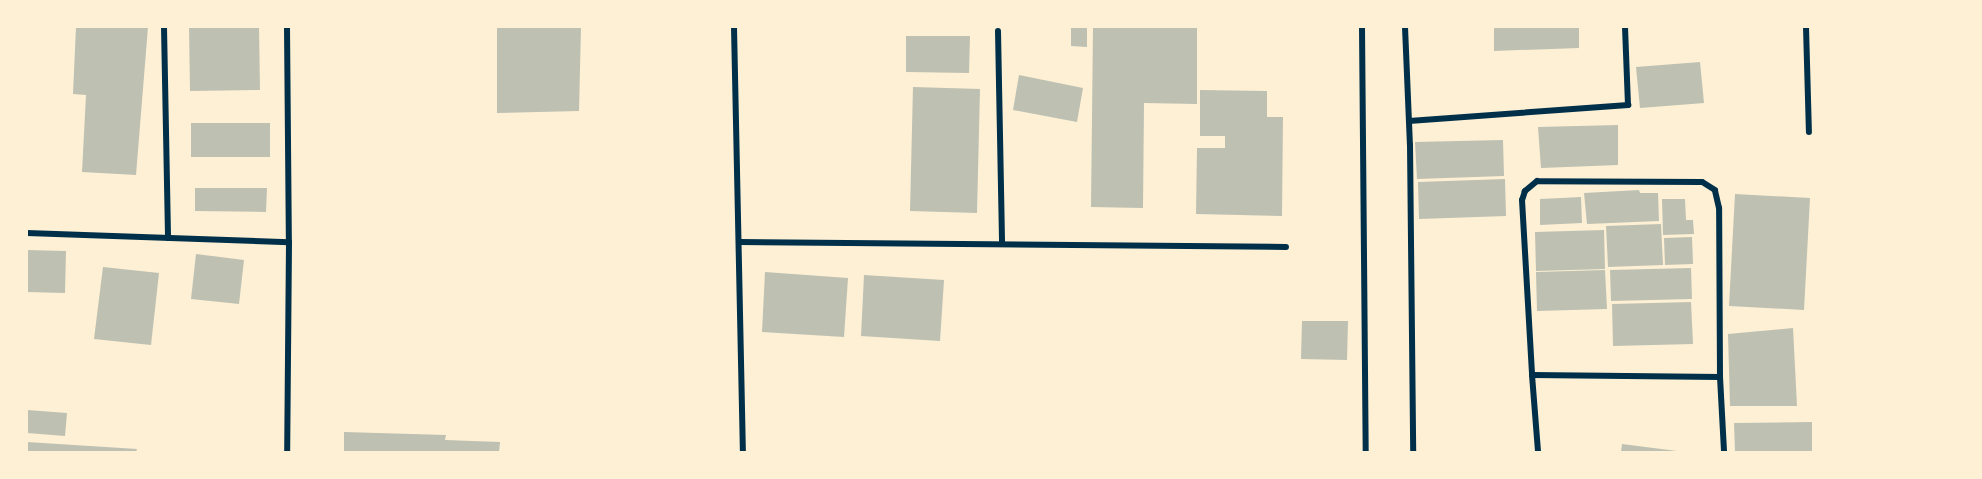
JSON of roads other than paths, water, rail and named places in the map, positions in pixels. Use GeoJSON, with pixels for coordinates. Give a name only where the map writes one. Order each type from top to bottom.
{"type":"FeatureCollection","features":[{"type":"Feature","properties":{"kind":"street"},"geometry":{"type":"LineString","coordinates":[[165,27],[168,238]]}},
{"type":"Feature","properties":{"kind":"street"},"geometry":{"type":"LineString","coordinates":[[287,27],[289,242],[287,452]]}},
{"type":"Feature","properties":{"kind":"street"},"geometry":{"type":"LineString","coordinates":[[734,27],[743,452]]}},
{"type":"Feature","properties":{"kind":"street"},"geometry":{"type":"LineString","coordinates":[[1362,27],[1366,452]]}},
{"type":"Feature","properties":{"kind":"street"},"geometry":{"type":"LineString","coordinates":[[1405,27],[1409,121],[1413,452]]}},
{"type":"Feature","properties":{"kind":"street"},"geometry":{"type":"LineString","coordinates":[[1409,121],[1628,105],[1625,27]]}},
{"type":"Feature","properties":{"kind":"street"},"geometry":{"type":"LineString","coordinates":[[1806,27],[1809,132]]}},
{"type":"Feature","properties":{"kind":"street"},"geometry":{"type":"LineString","coordinates":[[998,31],[1002,244]]}},
{"type":"Feature","properties":{"kind":"street"},"geometry":{"type":"LineString","coordinates":[[1538,452],[1522,200],[1525,191],[1537,181],[1702,182],[1715,190],[1719,208],[1720,377],[1724,452]]}},
{"type":"Feature","properties":{"kind":"street"},"geometry":{"type":"LineString","coordinates":[[27,233],[289,242]]}},
{"type":"Feature","properties":{"kind":"street"},"geometry":{"type":"LineString","coordinates":[[739,242],[1286,247]]}},
{"type":"Feature","properties":{"kind":"street"},"geometry":{"type":"LineString","coordinates":[[1532,375],[1720,377]]}}]}
